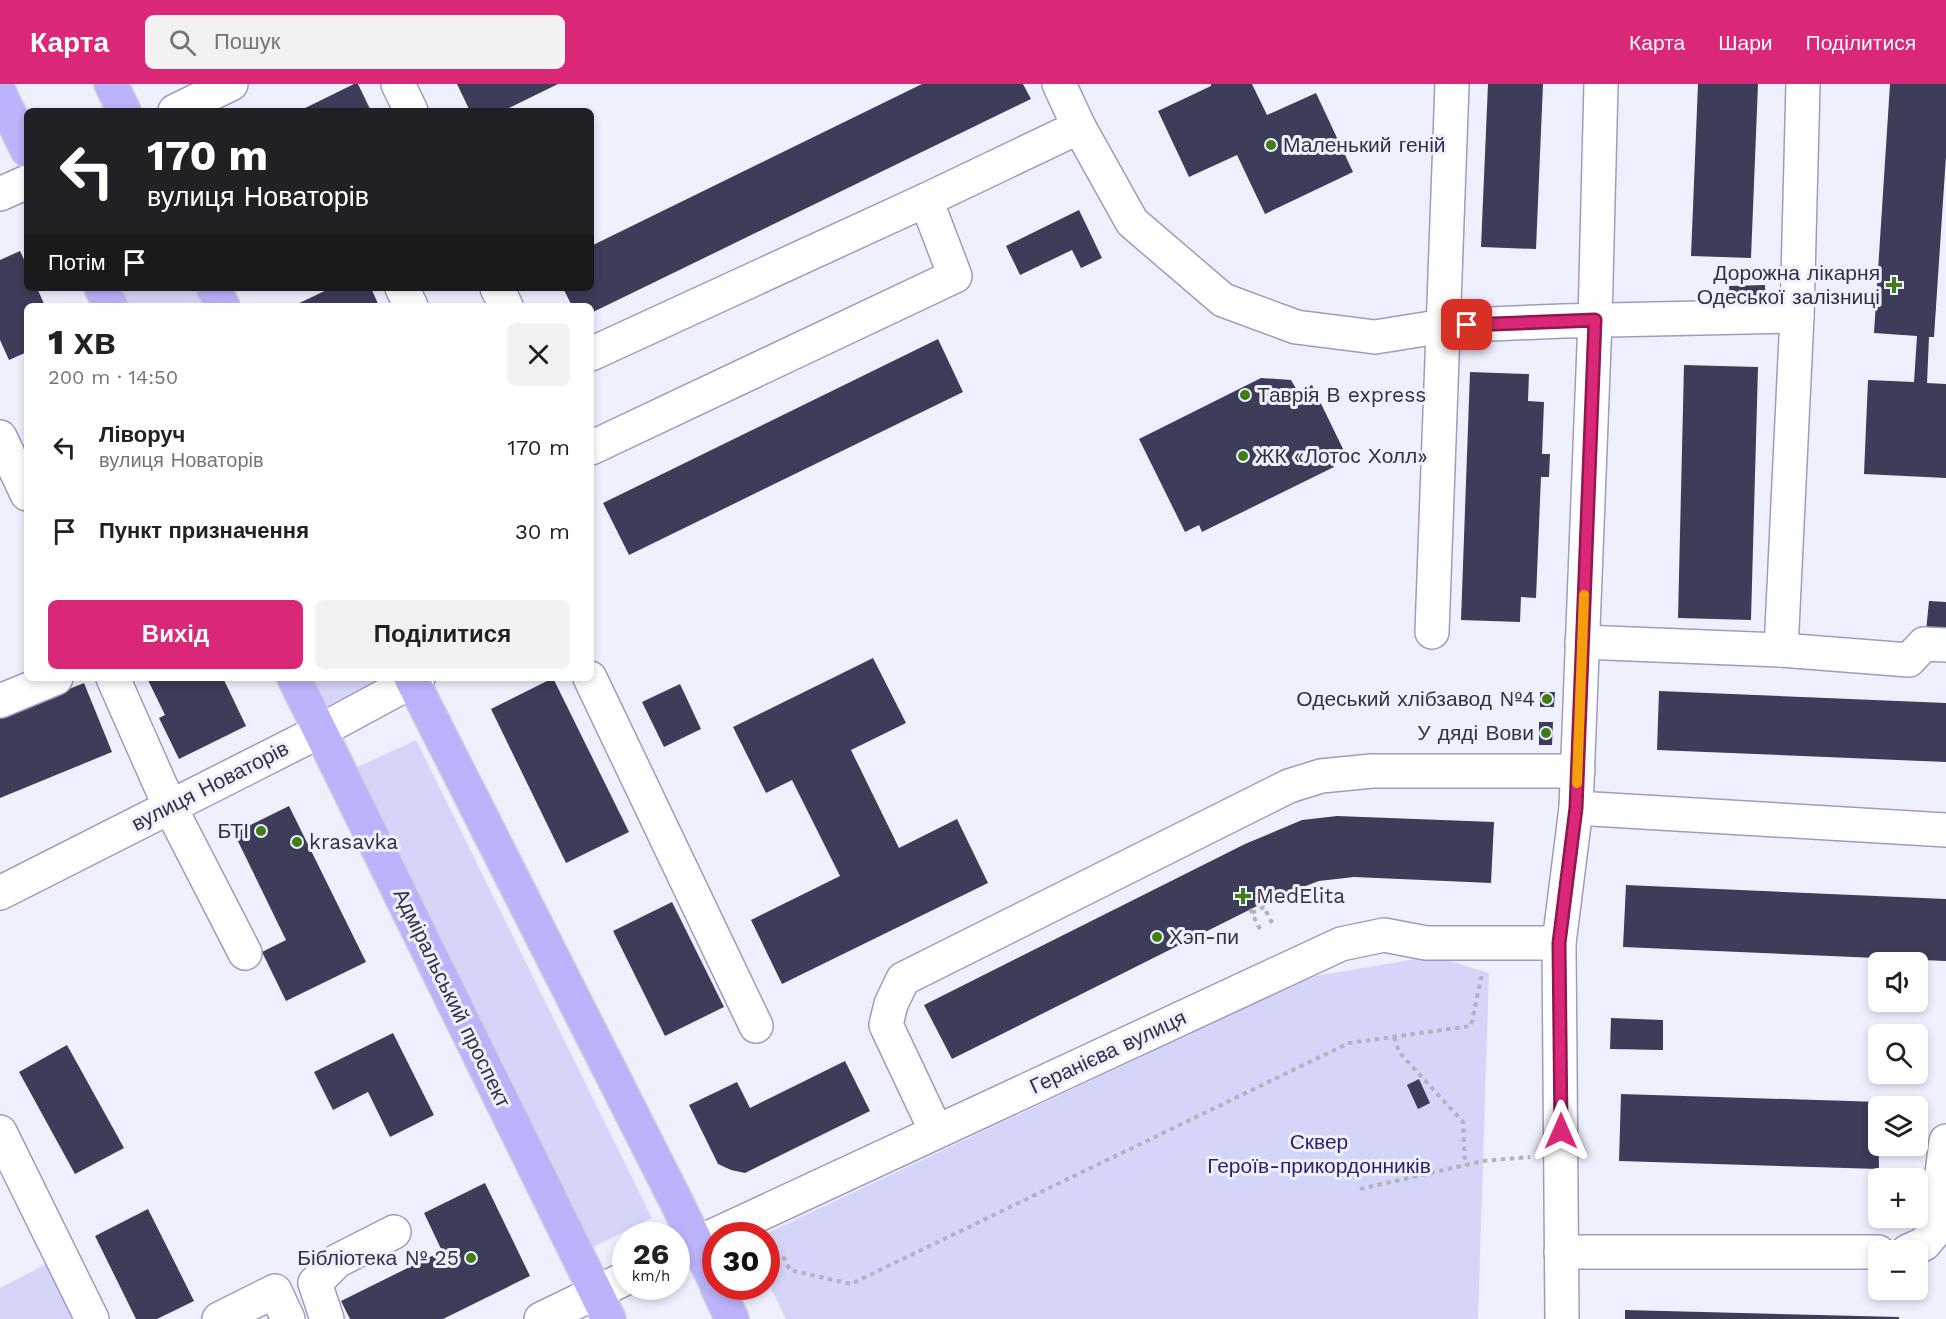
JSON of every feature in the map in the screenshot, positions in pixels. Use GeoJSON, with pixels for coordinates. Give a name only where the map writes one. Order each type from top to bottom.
{"type":"FeatureCollection","features":[{"type":"Feature","properties":{"kind":"main road"},"geometry":{"type":"LineString","coordinates":[[111,84],[123,108]]}},
{"type":"Feature","properties":{"kind":"main road"},"geometry":{"type":"LineString","coordinates":[[0,94],[24,144]]}},
{"type":"Feature","properties":{"kind":"main road","name":"Адміральський проспект"},"geometry":{"type":"LineString","coordinates":[[296,681],[603,1306]]}},
{"type":"Feature","properties":{"kind":"main road"},"geometry":{"type":"LineString","coordinates":[[415,681],[675,1222]]}},
{"type":"Feature","properties":{"kind":"main road"},"geometry":{"type":"LineString","coordinates":[[690,1252],[702,1267]]}},
{"type":"Feature","properties":{"kind":"main road"},"geometry":{"type":"LineString","coordinates":[[723,1300],[732,1319]]}},
{"type":"Feature","properties":{"kind":"street"},"geometry":{"type":"LineString","coordinates":[[181,108],[231,84]]}},
{"type":"Feature","properties":{"kind":"street"},"geometry":{"type":"LineString","coordinates":[[398,84],[410,108]]}},
{"type":"Feature","properties":{"kind":"street"},"geometry":{"type":"LineString","coordinates":[[1059,84],[1079,127],[1132,222],[1223,300],[1296,327],[1375,337],[1444,326],[1797,316]]}},
{"type":"Feature","properties":{"kind":"street"},"geometry":{"type":"LineString","coordinates":[[1432,632],[1452,84]]}},
{"type":"Feature","properties":{"kind":"street"},"geometry":{"type":"LineString","coordinates":[[1562,1319],[1559,943],[1576,808],[1578,771],[1595,320],[1601,84]]}},
{"type":"Feature","properties":{"kind":"street"},"geometry":{"type":"LineString","coordinates":[[1781,650],[1797,316],[1803,84]]}},
{"type":"Feature","properties":{"kind":"street"},"geometry":{"type":"LineString","coordinates":[[594,353],[1079,127]]}},
{"type":"Feature","properties":{"kind":"street"},"geometry":{"type":"LineString","coordinates":[[0,194],[24,183]]}},
{"type":"Feature","properties":{"kind":"street"},"geometry":{"type":"LineString","coordinates":[[594,447],[955,276],[926,200]]}},
{"type":"Feature","properties":{"kind":"street"},"geometry":{"type":"LineString","coordinates":[[0,437],[24,488]]}},
{"type":"Feature","properties":{"kind":"street"},"geometry":{"type":"LineString","coordinates":[[1582,642],[1781,650],[1910,660],[1924,644],[1946,645]]}},
{"type":"Feature","properties":{"kind":"street"},"geometry":{"type":"LineString","coordinates":[[0,701],[49,681]]}},
{"type":"Feature","properties":{"kind":"street"},"geometry":{"type":"LineString","coordinates":[[114,681],[170,807],[245,953]]}},
{"type":"Feature","properties":{"kind":"street","name":"вулиця Новаторів"},"geometry":{"type":"LineString","coordinates":[[0,893],[320,730],[410,681]]}},
{"type":"Feature","properties":{"kind":"street"},"geometry":{"type":"LineString","coordinates":[[591,681],[756,1026]]}},
{"type":"Feature","properties":{"kind":"street"},"geometry":{"type":"LineString","coordinates":[[936,1131],[886,1026],[891,1004],[903,979],[1289,786],[1321,776],[1372,771],[1578,771]]}},
{"type":"Feature","properties":{"kind":"street"},"geometry":{"type":"LineString","coordinates":[[1576,808],[1946,830]]}},
{"type":"Feature","properties":{"kind":"street","name":"Геранієва вулиця"},"geometry":{"type":"LineString","coordinates":[[690,1247],[1341,944],[1383,935],[1426,943],[1559,943]]}},
{"type":"Feature","properties":{"kind":"street"},"geometry":{"type":"LineString","coordinates":[[0,1132],[92,1319]]}},
{"type":"Feature","properties":{"kind":"street"},"geometry":{"type":"LineString","coordinates":[[1927,1240],[1935,1231],[1946,1141]]}},
{"type":"Feature","properties":{"kind":"street"},"geometry":{"type":"LineString","coordinates":[[327,1319],[315,1283],[338,1261],[394,1232]]}},
{"type":"Feature","properties":{"kind":"street"},"geometry":{"type":"LineString","coordinates":[[1561,1252],[1868,1252]]}},
{"type":"Feature","properties":{"kind":"street"},"geometry":{"type":"LineString","coordinates":[[219,1319],[274,1291],[288,1319]]}},
{"type":"Feature","properties":{"kind":"street"},"geometry":{"type":"LineString","coordinates":[[541,1319],[603,1306]]}},
{"type":"Feature","properties":{"kind":"path"},"geometry":{"type":"LineString","coordinates":[[1260,929],[1251,911],[1264,907],[1272,923]]}},
{"type":"Feature","properties":{"kind":"path"},"geometry":{"type":"LineString","coordinates":[[780,1260],[784,1258],[790,1270],[851,1284],[1349,1043],[1471,1026],[1481,978],[1489,978]]}},
{"type":"Feature","properties":{"kind":"path"},"geometry":{"type":"LineString","coordinates":[[1394,1037],[1399,1052],[1463,1122],[1465,1165]]}},
{"type":"Feature","properties":{"kind":"path"},"geometry":{"type":"LineString","coordinates":[[1360,1189],[1483,1161],[1561,1155]]}},
{"type":"Feature","properties":{"kind":"green space"},"geometry":{"type":"Polygon","coordinates":[[[108,291],[198,291],[204,303],[114,303],[108,291]]]}},
{"type":"Feature","properties":{"kind":"green space"},"geometry":{"type":"Polygon","coordinates":[[[301,681],[377,681],[316,712],[301,681]]]}},
{"type":"Feature","properties":{"kind":"green space"},"geometry":{"type":"Polygon","coordinates":[[[416,740],[652,1218],[644,1222],[612,1222],[612,1238],[583,1252],[347,772],[416,740]]]}},
{"type":"Feature","properties":{"kind":"green space","name":"Сквер Героїв-прикордонників"},"geometry":{"type":"Polygon","coordinates":[[[1433,956],[1489,973],[1478,1319],[786,1319],[777,1300],[780,1300],[780,1227],[1310,977],[1433,956]]]}},
{"type":"Feature","properties":{"kind":"green space"},"geometry":{"type":"Polygon","coordinates":[[[48,1263],[78,1319],[0,1319],[0,1288],[48,1263]]]}},
{"type":"Feature","properties":{"kind":"building"},"geometry":{"type":"Polygon","coordinates":[[[358,84],[370,108],[305,108],[358,84]]]}},
{"type":"Feature","properties":{"kind":"building"},"geometry":{"type":"Polygon","coordinates":[[[457,84],[558,84],[509,108],[469,108],[457,84]]]}},
{"type":"Feature","properties":{"kind":"building"},"geometry":{"type":"Polygon","coordinates":[[[922,84],[1023,84],[1031,99],[594,312],[594,303],[570,303],[564,291],[594,291],[594,245],[922,84]]]}},
{"type":"Feature","properties":{"kind":"building"},"geometry":{"type":"Polygon","coordinates":[[[1211,84],[1252,84],[1267,115],[1316,93],[1353,172],[1265,214],[1237,155],[1189,177],[1158,111],[1211,84]]]}},
{"type":"Feature","properties":{"kind":"building"},"geometry":{"type":"Polygon","coordinates":[[[1488,84],[1543,84],[1536,249],[1481,247],[1488,84]]]}},
{"type":"Feature","properties":{"kind":"building"},"geometry":{"type":"Polygon","coordinates":[[[1698,84],[1758,84],[1751,258],[1691,256],[1698,84]]]}},
{"type":"Feature","properties":{"kind":"building"},"geometry":{"type":"Polygon","coordinates":[[[1890,84],[1946,84],[1946,156],[1934,337],[1929,337],[1927,383],[1946,384],[1946,478],[1864,474],[1868,380],[1914,382],[1917,336],[1874,333],[1890,84]]]}},
{"type":"Feature","properties":{"kind":"building"},"geometry":{"type":"Polygon","coordinates":[[[1079,210],[1102,258],[1081,268],[1072,250],[1020,275],[1006,246],[1079,210]]]}},
{"type":"Feature","properties":{"kind":"building"},"geometry":{"type":"Polygon","coordinates":[[[20,251],[24,260],[24,291],[38,291],[44,303],[24,303],[24,353],[9,360],[0,340],[0,260],[20,251]]]}},
{"type":"Feature","properties":{"kind":"building"},"geometry":{"type":"Polygon","coordinates":[[[1765,285],[1766,307],[1730,308],[1729,286],[1765,285]]]}},
{"type":"Feature","properties":{"kind":"building"},"geometry":{"type":"Polygon","coordinates":[[[325,291],[372,291],[378,303],[299,303],[325,291]]]}},
{"type":"Feature","properties":{"kind":"building"},"geometry":{"type":"Polygon","coordinates":[[[938,339],[963,392],[629,555],[603,503],[938,339]]]}},
{"type":"Feature","properties":{"kind":"building"},"geometry":{"type":"Polygon","coordinates":[[[1684,365],[1758,367],[1751,620],[1678,618],[1684,365]]]}},
{"type":"Feature","properties":{"kind":"building"},"geometry":{"type":"Polygon","coordinates":[[[1470,372],[1529,374],[1528,401],[1544,402],[1542,454],[1550,454],[1549,477],[1541,477],[1536,598],[1521,597],[1520,622],[1461,620],[1470,372]]]}},
{"type":"Feature","properties":{"kind":"building","name":"ЖК «Лотос Холл»"},"geometry":{"type":"Polygon","coordinates":[[[1261,378],[1291,380],[1298,392],[1312,385],[1345,453],[1331,460],[1334,467],[1202,532],[1199,525],[1185,532],[1139,439],[1261,378]]]}},
{"type":"Feature","properties":{"kind":"building"},"geometry":{"type":"Polygon","coordinates":[[[1929,601],[1946,602],[1946,633],[1926,631],[1929,601]]]}},
{"type":"Feature","properties":{"kind":"building"},"geometry":{"type":"Polygon","coordinates":[[[873,658],[906,723],[851,750],[899,848],[957,819],[988,883],[782,984],[751,920],[840,876],[792,780],[766,793],[733,727],[873,658]]]}},
{"type":"Feature","properties":{"kind":"building"},"geometry":{"type":"Polygon","coordinates":[[[148,681],[224,681],[246,726],[179,759],[159,718],[165,715],[148,681]]]}},
{"type":"Feature","properties":{"kind":"building"},"geometry":{"type":"Polygon","coordinates":[[[547,681],[554,681],[629,832],[566,863],[491,709],[547,681]]]}},
{"type":"Feature","properties":{"kind":"building"},"geometry":{"type":"Polygon","coordinates":[[[84,683],[112,752],[0,798],[0,717],[84,683]]]}},
{"type":"Feature","properties":{"kind":"building"},"geometry":{"type":"Polygon","coordinates":[[[680,684],[701,729],[664,747],[642,702],[680,684]]]}},
{"type":"Feature","properties":{"kind":"building"},"geometry":{"type":"Polygon","coordinates":[[[1659,691],[1946,703],[1946,762],[1657,750],[1659,691]]]}},
{"type":"Feature","properties":{"kind":"building","name":"Одеський хлібзавод №4"},"geometry":{"type":"Polygon","coordinates":[[[1540,692],[1555,692],[1554,707],[1540,707],[1540,692]]]}},
{"type":"Feature","properties":{"kind":"building","name":"У дяді Вови"},"geometry":{"type":"Polygon","coordinates":[[[1539,722],[1553,722],[1552,745],[1539,745],[1539,722]]]}},
{"type":"Feature","properties":{"kind":"building"},"geometry":{"type":"Polygon","coordinates":[[[289,806],[366,962],[286,1001],[262,952],[286,940],[234,833],[289,806]]]}},
{"type":"Feature","properties":{"kind":"building"},"geometry":{"type":"Polygon","coordinates":[[[1337,816],[1494,822],[1491,883],[1354,877],[1319,881],[1271,899],[952,1059],[924,1005],[1245,844],[1302,820],[1337,816]]]}},
{"type":"Feature","properties":{"kind":"building"},"geometry":{"type":"Polygon","coordinates":[[[1626,885],[1946,899],[1946,961],[1928,960],[1928,952],[1868,952],[1868,958],[1623,947],[1626,885]]]}},
{"type":"Feature","properties":{"kind":"building"},"geometry":{"type":"Polygon","coordinates":[[[672,902],[724,1007],[665,1036],[613,931],[672,902]]]}},
{"type":"Feature","properties":{"kind":"building"},"geometry":{"type":"Polygon","coordinates":[[[1611,1018],[1663,1020],[1663,1050],[1610,1049],[1611,1018]]]}},
{"type":"Feature","properties":{"kind":"building"},"geometry":{"type":"Polygon","coordinates":[[[393,1033],[434,1115],[390,1137],[368,1092],[333,1110],[314,1072],[393,1033]]]}},
{"type":"Feature","properties":{"kind":"building"},"geometry":{"type":"Polygon","coordinates":[[[67,1045],[124,1148],[75,1174],[19,1072],[67,1045]]]}},
{"type":"Feature","properties":{"kind":"building"},"geometry":{"type":"Polygon","coordinates":[[[845,1061],[870,1111],[745,1173],[718,1164],[689,1105],[737,1082],[750,1108],[845,1061]]]}},
{"type":"Feature","properties":{"kind":"building"},"geometry":{"type":"Polygon","coordinates":[[[1419,1079],[1430,1103],[1418,1109],[1407,1085],[1419,1079]]]}},
{"type":"Feature","properties":{"kind":"building"},"geometry":{"type":"Polygon","coordinates":[[[1621,1094],[1868,1102],[1868,1156],[1879,1156],[1879,1168],[1868,1169],[1619,1161],[1621,1094]]]}},
{"type":"Feature","properties":{"kind":"building"},"geometry":{"type":"Polygon","coordinates":[[[485,1183],[530,1276],[443,1319],[350,1319],[341,1301],[442,1251],[424,1213],[485,1183]]]}},
{"type":"Feature","properties":{"kind":"building"},"geometry":{"type":"Polygon","coordinates":[[[148,1209],[194,1301],[157,1319],[136,1319],[95,1236],[148,1209]]]}},
{"type":"Feature","properties":{"kind":"building"},"geometry":{"type":"Polygon","coordinates":[[[1625,1310],[1899,1317],[1899,1319],[1625,1319],[1625,1310]]]}},
{"type":"Feature","properties":{"kind":"slow traffic"},"geometry":{"type":"LineString","coordinates":[[1577,783],[1584,595]]}},
{"type":"Feature","properties":{"kind":"place","name":"Маленький геній"},"geometry":{"type":"Point","coordinates":[1271,145]}},
{"type":"Feature","properties":{"kind":"place","name":"Дорожна лікарня Одеської залізниці"},"geometry":{"type":"Point","coordinates":[1894,285]}},
{"type":"Feature","properties":{"kind":"place","name":"Таврія В express"},"geometry":{"type":"Point","coordinates":[1245,395]}},
{"type":"Feature","properties":{"kind":"place","name":"ЖК «Лотос Холл»"},"geometry":{"type":"Point","coordinates":[1243,456]}},
{"type":"Feature","properties":{"kind":"place","name":"Одеський хлібзавод №4"},"geometry":{"type":"Point","coordinates":[1547,699]}},
{"type":"Feature","properties":{"kind":"place","name":"У дяді Вови"},"geometry":{"type":"Point","coordinates":[1546,733]}},
{"type":"Feature","properties":{"kind":"place","name":"БТІ"},"geometry":{"type":"Point","coordinates":[261,831]}},
{"type":"Feature","properties":{"kind":"place","name":"krasavka"},"geometry":{"type":"Point","coordinates":[297,842]}},
{"type":"Feature","properties":{"kind":"place","name":"MedElita"},"geometry":{"type":"Point","coordinates":[1243,896]}},
{"type":"Feature","properties":{"kind":"place","name":"Хэп-пи"},"geometry":{"type":"Point","coordinates":[1157,937]}},
{"type":"Feature","properties":{"kind":"place","name":"Бібліотека № 25"},"geometry":{"type":"Point","coordinates":[471,1258]}},
{"type":"Feature","properties":{"kind":"route"},"geometry":{"type":"LineString","coordinates":[[1467,325],[1595,320],[1576,808],[1559,943],[1561,1131]]}}]}
